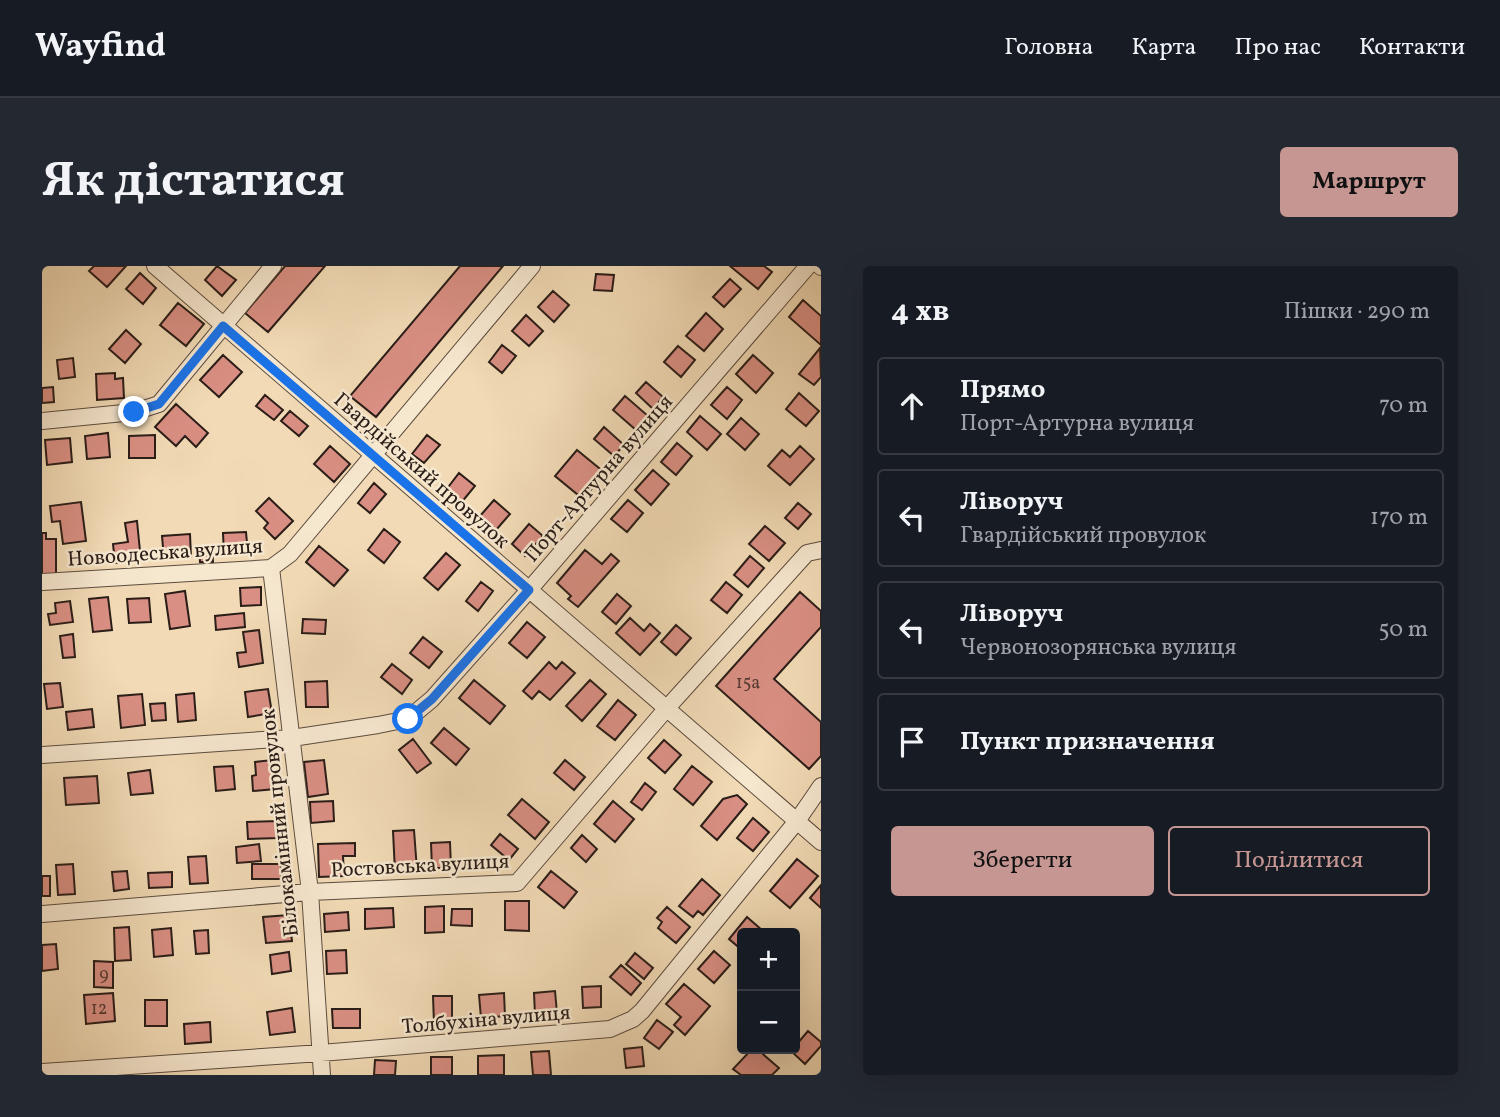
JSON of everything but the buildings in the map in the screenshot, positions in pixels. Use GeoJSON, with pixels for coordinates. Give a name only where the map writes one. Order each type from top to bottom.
{"type":"FeatureCollection","features":[{"type":"Feature","properties":{"kind":"street","name":"Гвардійський провулок"},"geometry":{"type":"LineString","coordinates":[[155,266],[821,842]]}},
{"type":"Feature","properties":{"kind":"street"},"geometry":{"type":"LineString","coordinates":[[42,421],[134,412],[159,404],[273,266]]}},
{"type":"Feature","properties":{"kind":"street","name":"Новоодеська вулиця"},"geometry":{"type":"LineString","coordinates":[[42,582],[271,568],[290,554],[532,266]]}},
{"type":"Feature","properties":{"kind":"street","name":"Порт-Артурна вулиця"},"geometry":{"type":"LineString","coordinates":[[42,755],[292,738],[408,719],[432,699],[529,590],[808,266]]}},
{"type":"Feature","properties":{"kind":"street","name":"Ростовська вулиця"},"geometry":{"type":"LineString","coordinates":[[42,914],[310,892],[517,884],[667,708],[807,553],[821,550]]}},
{"type":"Feature","properties":{"kind":"street","name":"Білокамінний провулок"},"geometry":{"type":"LineString","coordinates":[[271,568],[310,892],[322,1075]]}},
{"type":"Feature","properties":{"kind":"street","name":"Толбухіна вулиця"},"geometry":{"type":"LineString","coordinates":[[42,1072],[321,1053],[610,1029],[622,1025],[642,1011],[797,821],[821,786]]}},
{"type":"Feature","properties":{"kind":"route"},"geometry":{"type":"LineString","coordinates":[[134,412],[159,404],[223,326],[529,590],[432,699],[408,719]]}}]}
